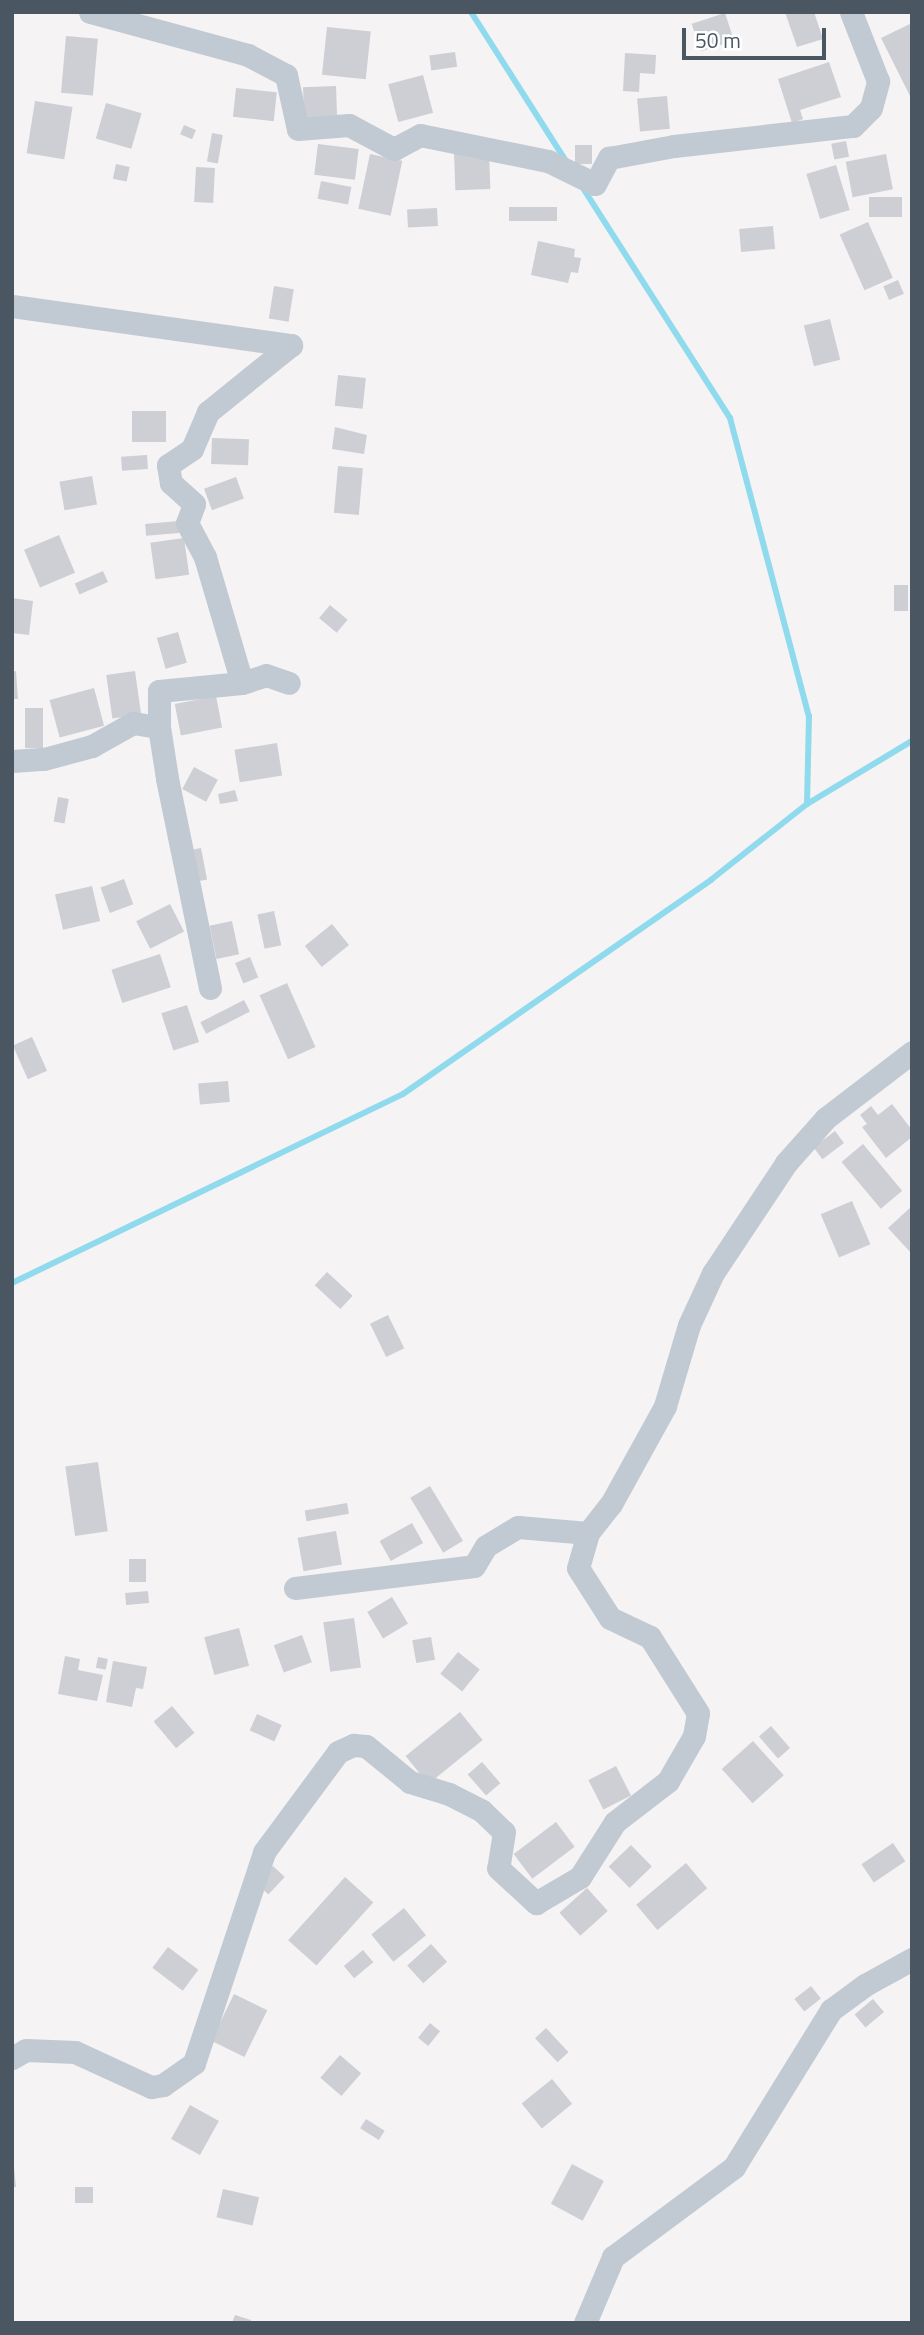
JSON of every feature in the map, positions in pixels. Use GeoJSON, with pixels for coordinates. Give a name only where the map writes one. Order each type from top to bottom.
{"type":"FeatureCollection","features":[{"type":"Feature","properties":{"kind":"street"},"geometry":{"type":"LineString","coordinates":[[90,12],[248,55],[286,75],[298,129],[349,125],[394,149],[420,135],[548,161],[595,184],[610,158],[674,146],[853,126],[871,108],[878,81],[872,59],[851,12]]}},
{"type":"Feature","properties":{"kind":"street"},"geometry":{"type":"LineString","coordinates":[[12,306],[290,345],[208,412],[192,449],[168,465],[171,483],[194,504],[187,523],[205,557],[243,683]]}},
{"type":"Feature","properties":{"kind":"street"},"geometry":{"type":"LineString","coordinates":[[210,988],[159,727],[159,691],[243,683],[266,675],[289,683]]}},
{"type":"Feature","properties":{"kind":"street"},"geometry":{"type":"LineString","coordinates":[[12,761],[44,759],[92,746],[133,723],[159,727]]}},
{"type":"Feature","properties":{"kind":"street"},"geometry":{"type":"LineString","coordinates":[[12,2058],[26,2050],[75,2052],[151,2087],[163,2085],[194,2063],[264,1852],[338,1752],[353,1745],[366,1746],[410,1782],[449,1794],[482,1811],[504,1832],[498,1868],[536,1903],[580,1877],[615,1822],[668,1781],[694,1736],[698,1713],[650,1637],[610,1618],[578,1568],[588,1533],[611,1504],[665,1406],[689,1325],[713,1273],[786,1163],[826,1118],[912,1052]]}},
{"type":"Feature","properties":{"kind":"street"},"geometry":{"type":"LineString","coordinates":[[295,1588],[474,1566],[486,1546],[517,1527],[588,1533]]}},
{"type":"Feature","properties":{"kind":"street"},"geometry":{"type":"LineString","coordinates":[[585,2323],[613,2257],[734,2167],[831,2010],[864,1985],[912,1959]]}},
{"type":"Feature","properties":{"kind":"building"},"geometry":{"type":"Polygon","coordinates":[[[785,12],[814,12],[823,39],[797,47],[785,12]]]}},
{"type":"Feature","properties":{"kind":"building"},"geometry":{"type":"Polygon","coordinates":[[[725,13],[734,41],[701,51],[692,24],[725,13]]]}},
{"type":"Feature","properties":{"kind":"building"},"geometry":{"type":"Polygon","coordinates":[[[912,23],[912,100],[881,38],[912,23]]]}},
{"type":"Feature","properties":{"kind":"building"},"geometry":{"type":"Polygon","coordinates":[[[327,27],[371,32],[366,79],[322,75],[327,27]]]}},
{"type":"Feature","properties":{"kind":"building"},"geometry":{"type":"Polygon","coordinates":[[[66,36],[98,39],[93,96],[61,93],[66,36]]]}},
{"type":"Feature","properties":{"kind":"building"},"geometry":{"type":"Polygon","coordinates":[[[455,52],[457,67],[431,70],[429,56],[455,52]]]}},
{"type":"Feature","properties":{"kind":"building"},"geometry":{"type":"Polygon","coordinates":[[[625,53],[656,55],[655,74],[640,73],[639,92],[623,91],[625,53]]]}},
{"type":"Feature","properties":{"kind":"building"},"geometry":{"type":"Polygon","coordinates":[[[829,62],[841,97],[800,110],[803,119],[792,123],[778,79],[829,62]]]}},
{"type":"Feature","properties":{"kind":"building"},"geometry":{"type":"Polygon","coordinates":[[[423,75],[433,113],[398,122],[388,84],[423,75]]]}},
{"type":"Feature","properties":{"kind":"building"},"geometry":{"type":"Polygon","coordinates":[[[336,86],[337,117],[304,118],[303,87],[336,86]]]}},
{"type":"Feature","properties":{"kind":"building"},"geometry":{"type":"Polygon","coordinates":[[[236,88],[277,92],[274,121],[233,117],[236,88]]]}},
{"type":"Feature","properties":{"kind":"building"},"geometry":{"type":"Polygon","coordinates":[[[667,96],[670,129],[640,131],[637,99],[667,96]]]}},
{"type":"Feature","properties":{"kind":"building"},"geometry":{"type":"Polygon","coordinates":[[[35,101],[73,107],[64,159],[27,153],[35,101]]]}},
{"type":"Feature","properties":{"kind":"building"},"geometry":{"type":"Polygon","coordinates":[[[106,103],[142,113],[131,149],[96,139],[106,103]]]}},
{"type":"Feature","properties":{"kind":"building"},"geometry":{"type":"Polygon","coordinates":[[[184,125],[196,130],[192,139],[180,134],[184,125]]]}},
{"type":"Feature","properties":{"kind":"building"},"geometry":{"type":"Polygon","coordinates":[[[212,133],[223,135],[218,163],[207,162],[212,133]]]}},
{"type":"Feature","properties":{"kind":"building"},"geometry":{"type":"Polygon","coordinates":[[[846,141],[849,157],[834,160],[831,144],[846,141]]]}},
{"type":"Feature","properties":{"kind":"building"},"geometry":{"type":"Polygon","coordinates":[[[318,144],[359,149],[355,180],[314,175],[318,144]]]}},
{"type":"Feature","properties":{"kind":"building"},"geometry":{"type":"Polygon","coordinates":[[[575,145],[592,145],[592,164],[575,164],[575,145]]]}},
{"type":"Feature","properties":{"kind":"building"},"geometry":{"type":"Polygon","coordinates":[[[489,151],[490,189],[455,190],[454,152],[489,151]]]}},
{"type":"Feature","properties":{"kind":"building"},"geometry":{"type":"Polygon","coordinates":[[[370,154],[402,161],[391,216],[358,209],[370,154]]]}},
{"type":"Feature","properties":{"kind":"building"},"geometry":{"type":"Polygon","coordinates":[[[886,154],[893,189],[853,197],[846,162],[886,154]]]}},
{"type":"Feature","properties":{"kind":"building"},"geometry":{"type":"Polygon","coordinates":[[[116,164],[130,167],[127,182],[113,179],[116,164]]]}},
{"type":"Feature","properties":{"kind":"building"},"geometry":{"type":"Polygon","coordinates":[[[836,165],[850,210],[820,219],[806,174],[836,165]]]}},
{"type":"Feature","properties":{"kind":"building"},"geometry":{"type":"Polygon","coordinates":[[[196,167],[215,168],[213,203],[194,202],[196,167]]]}},
{"type":"Feature","properties":{"kind":"building"},"geometry":{"type":"Polygon","coordinates":[[[321,181],[351,187],[348,205],[318,199],[321,181]]]}},
{"type":"Feature","properties":{"kind":"building"},"geometry":{"type":"Polygon","coordinates":[[[869,197],[902,197],[902,217],[869,217],[869,197]]]}},
{"type":"Feature","properties":{"kind":"building"},"geometry":{"type":"Polygon","coordinates":[[[509,207],[557,207],[557,221],[509,221],[509,207]]]}},
{"type":"Feature","properties":{"kind":"building"},"geometry":{"type":"Polygon","coordinates":[[[437,208],[438,226],[408,228],[407,210],[437,208]]]}},
{"type":"Feature","properties":{"kind":"building"},"geometry":{"type":"Polygon","coordinates":[[[868,222],[893,278],[864,290],[840,235],[868,222]]]}},
{"type":"Feature","properties":{"kind":"building"},"geometry":{"type":"Polygon","coordinates":[[[773,226],[775,249],[741,252],[739,229],[773,226]]]}},
{"type":"Feature","properties":{"kind":"building"},"geometry":{"type":"Polygon","coordinates":[[[538,241],[575,249],[574,257],[581,258],[578,273],[571,272],[568,283],[531,275],[538,241]]]}},
{"type":"Feature","properties":{"kind":"building"},"geometry":{"type":"Polygon","coordinates":[[[898,280],[904,294],[889,300],[883,286],[898,280]]]}},
{"type":"Feature","properties":{"kind":"building"},"geometry":{"type":"Polygon","coordinates":[[[274,286],[294,289],[289,322],[269,319],[274,286]]]}},
{"type":"Feature","properties":{"kind":"building"},"geometry":{"type":"Polygon","coordinates":[[[830,319],[840,360],[814,366],[804,326],[830,319]]]}},
{"type":"Feature","properties":{"kind":"building"},"geometry":{"type":"Polygon","coordinates":[[[338,375],[366,378],[363,409],[335,406],[338,375]]]}},
{"type":"Feature","properties":{"kind":"building"},"geometry":{"type":"Polygon","coordinates":[[[132,411],[166,411],[166,442],[132,442],[132,411]]]}},
{"type":"Feature","properties":{"kind":"building"},"geometry":{"type":"Polygon","coordinates":[[[335,427],[367,435],[364,454],[332,449],[335,427]]]}},
{"type":"Feature","properties":{"kind":"building"},"geometry":{"type":"Polygon","coordinates":[[[212,438],[249,439],[248,465],[211,464],[212,438]]]}},
{"type":"Feature","properties":{"kind":"building"},"geometry":{"type":"Polygon","coordinates":[[[147,455],[148,469],[122,471],[121,457],[147,455]]]}},
{"type":"Feature","properties":{"kind":"building"},"geometry":{"type":"Polygon","coordinates":[[[338,466],[363,468],[359,515],[334,513],[338,466]]]}},
{"type":"Feature","properties":{"kind":"building"},"geometry":{"type":"Polygon","coordinates":[[[92,476],[97,505],[65,510],[60,482],[92,476]]]}},
{"type":"Feature","properties":{"kind":"building"},"geometry":{"type":"Polygon","coordinates":[[[236,477],[244,499],[212,510],[204,489],[236,477]]]}},
{"type":"Feature","properties":{"kind":"building"},"geometry":{"type":"Polygon","coordinates":[[[178,521],[179,533],[146,536],[145,524],[178,521]]]}},
{"type":"Feature","properties":{"kind":"building"},"geometry":{"type":"Polygon","coordinates":[[[59,535],[75,573],[40,588],[24,550],[59,535]]]}},
{"type":"Feature","properties":{"kind":"building"},"geometry":{"type":"Polygon","coordinates":[[[184,538],[189,575],[155,579],[150,543],[184,538]]]}},
{"type":"Feature","properties":{"kind":"building"},"geometry":{"type":"Polygon","coordinates":[[[103,571],[108,582],[80,595],[75,584],[103,571]]]}},
{"type":"Feature","properties":{"kind":"building"},"geometry":{"type":"Polygon","coordinates":[[[894,585],[908,585],[908,611],[894,611],[894,585]]]}},
{"type":"Feature","properties":{"kind":"building"},"geometry":{"type":"Polygon","coordinates":[[[12,598],[33,601],[29,635],[12,633],[12,598]]]}},
{"type":"Feature","properties":{"kind":"building"},"geometry":{"type":"Polygon","coordinates":[[[330,605],[348,620],[337,633],[319,618],[330,605]]]}},
{"type":"Feature","properties":{"kind":"building"},"geometry":{"type":"Polygon","coordinates":[[[178,632],[187,663],[166,669],[157,638],[178,632]]]}},
{"type":"Feature","properties":{"kind":"building"},"geometry":{"type":"Polygon","coordinates":[[[16,671],[18,699],[12,699],[12,672],[16,671]]]}},
{"type":"Feature","properties":{"kind":"building"},"geometry":{"type":"Polygon","coordinates":[[[135,671],[141,715],[112,719],[106,675],[135,671]]]}},
{"type":"Feature","properties":{"kind":"building"},"geometry":{"type":"Polygon","coordinates":[[[94,688],[104,726],[60,738],[50,700],[94,688]]]}},
{"type":"Feature","properties":{"kind":"building"},"geometry":{"type":"Polygon","coordinates":[[[216,696],[222,727],[181,735],[175,704],[216,696]]]}},
{"type":"Feature","properties":{"kind":"building"},"geometry":{"type":"Polygon","coordinates":[[[25,708],[43,708],[43,748],[25,748],[25,708]]]}},
{"type":"Feature","properties":{"kind":"building"},"geometry":{"type":"Polygon","coordinates":[[[277,743],[282,776],[240,782],[235,750],[277,743]]]}},
{"type":"Feature","properties":{"kind":"building"},"geometry":{"type":"Polygon","coordinates":[[[194,767],[218,780],[206,802],[182,789],[194,767]]]}},
{"type":"Feature","properties":{"kind":"building"},"geometry":{"type":"Polygon","coordinates":[[[235,790],[238,801],[220,804],[218,794],[235,790]]]}},
{"type":"Feature","properties":{"kind":"building"},"geometry":{"type":"Polygon","coordinates":[[[58,797],[69,799],[64,824],[54,822],[58,797]]]}},
{"type":"Feature","properties":{"kind":"building"},"geometry":{"type":"Polygon","coordinates":[[[201,848],[207,879],[198,881],[192,850],[201,848]]]}},
{"type":"Feature","properties":{"kind":"building"},"geometry":{"type":"Polygon","coordinates":[[[124,879],[133,904],[110,913],[101,888],[124,879]]]}},
{"type":"Feature","properties":{"kind":"building"},"geometry":{"type":"Polygon","coordinates":[[[92,886],[100,921],[63,930],[55,895],[92,886]]]}},
{"type":"Feature","properties":{"kind":"building"},"geometry":{"type":"Polygon","coordinates":[[[170,904],[184,932],[150,949],[136,921],[170,904]]]}},
{"type":"Feature","properties":{"kind":"building"},"geometry":{"type":"Polygon","coordinates":[[[274,911],[281,945],[265,949],[257,915],[274,911]]]}},
{"type":"Feature","properties":{"kind":"building"},"geometry":{"type":"Polygon","coordinates":[[[232,921],[239,954],[217,959],[210,926],[232,921]]]}},
{"type":"Feature","properties":{"kind":"building"},"geometry":{"type":"Polygon","coordinates":[[[332,924],[349,945],[322,967],[305,946],[332,924]]]}},
{"type":"Feature","properties":{"kind":"building"},"geometry":{"type":"Polygon","coordinates":[[[160,954],[171,987],[122,1003],[111,970],[160,954]]]}},
{"type":"Feature","properties":{"kind":"building"},"geometry":{"type":"Polygon","coordinates":[[[250,957],[258,977],[243,983],[235,963],[250,957]]]}},
{"type":"Feature","properties":{"kind":"building"},"geometry":{"type":"Polygon","coordinates":[[[287,983],[315,1047],[288,1059],[260,995],[287,983]]]}},
{"type":"Feature","properties":{"kind":"building"},"geometry":{"type":"Polygon","coordinates":[[[244,1000],[250,1012],[206,1034],[200,1022],[244,1000]]]}},
{"type":"Feature","properties":{"kind":"building"},"geometry":{"type":"Polygon","coordinates":[[[187,1005],[199,1042],[173,1050],[161,1013],[187,1005]]]}},
{"type":"Feature","properties":{"kind":"building"},"geometry":{"type":"Polygon","coordinates":[[[32,1037],[47,1071],[28,1079],[13,1046],[32,1037]]]}},
{"type":"Feature","properties":{"kind":"building"},"geometry":{"type":"Polygon","coordinates":[[[228,1081],[230,1102],[200,1105],[198,1084],[228,1081]]]}},
{"type":"Feature","properties":{"kind":"building"},"geometry":{"type":"Polygon","coordinates":[[[892,1104],[912,1130],[912,1137],[886,1158],[862,1127],[867,1124],[860,1115],[871,1106],[878,1115],[892,1104]]]}},
{"type":"Feature","properties":{"kind":"building"},"geometry":{"type":"Polygon","coordinates":[[[835,1131],[844,1143],[822,1159],[813,1147],[835,1131]]]}},
{"type":"Feature","properties":{"kind":"building"},"geometry":{"type":"Polygon","coordinates":[[[863,1144],[902,1191],[881,1209],[842,1162],[863,1144]]]}},
{"type":"Feature","properties":{"kind":"building"},"geometry":{"type":"Polygon","coordinates":[[[852,1201],[870,1244],[839,1258],[821,1214],[852,1201]]]}},
{"type":"Feature","properties":{"kind":"building"},"geometry":{"type":"Polygon","coordinates":[[[912,1206],[912,1254],[888,1228],[912,1206]]]}},
{"type":"Feature","properties":{"kind":"building"},"geometry":{"type":"Polygon","coordinates":[[[327,1272],[353,1296],[340,1309],[315,1285],[327,1272]]]}},
{"type":"Feature","properties":{"kind":"building"},"geometry":{"type":"Polygon","coordinates":[[[388,1315],[404,1348],[386,1357],[370,1324],[388,1315]]]}},
{"type":"Feature","properties":{"kind":"building"},"geometry":{"type":"Polygon","coordinates":[[[98,1462],[108,1531],[75,1536],[65,1467],[98,1462]]]}},
{"type":"Feature","properties":{"kind":"building"},"geometry":{"type":"Polygon","coordinates":[[[430,1486],[463,1541],[443,1553],[410,1498],[430,1486]]]}},
{"type":"Feature","properties":{"kind":"building"},"geometry":{"type":"Polygon","coordinates":[[[347,1503],[349,1514],[307,1521],[305,1510],[347,1503]]]}},
{"type":"Feature","properties":{"kind":"building"},"geometry":{"type":"Polygon","coordinates":[[[412,1523],[423,1543],[391,1561],[380,1541],[412,1523]]]}},
{"type":"Feature","properties":{"kind":"building"},"geometry":{"type":"Polygon","coordinates":[[[336,1531],[342,1564],[303,1571],[298,1538],[336,1531]]]}},
{"type":"Feature","properties":{"kind":"building"},"geometry":{"type":"Polygon","coordinates":[[[129,1559],[146,1559],[146,1582],[129,1582],[129,1559]]]}},
{"type":"Feature","properties":{"kind":"building"},"geometry":{"type":"Polygon","coordinates":[[[148,1591],[149,1603],[126,1605],[125,1593],[148,1591]]]}},
{"type":"Feature","properties":{"kind":"building"},"geometry":{"type":"Polygon","coordinates":[[[392,1597],[408,1624],[383,1639],[367,1612],[392,1597]]]}},
{"type":"Feature","properties":{"kind":"building"},"geometry":{"type":"Polygon","coordinates":[[[354,1618],[361,1668],[330,1672],[323,1622],[354,1618]]]}},
{"type":"Feature","properties":{"kind":"building"},"geometry":{"type":"Polygon","coordinates":[[[239,1628],[249,1666],[214,1675],[204,1637],[239,1628]]]}},
{"type":"Feature","properties":{"kind":"building"},"geometry":{"type":"Polygon","coordinates":[[[302,1635],[312,1662],[284,1673],[274,1645],[302,1635]]]}},
{"type":"Feature","properties":{"kind":"building"},"geometry":{"type":"Polygon","coordinates":[[[431,1637],[435,1660],[416,1663],[412,1640],[431,1637]]]}},
{"type":"Feature","properties":{"kind":"building"},"geometry":{"type":"Polygon","coordinates":[[[458,1652],[480,1670],[462,1691],[440,1674],[458,1652]]]}},
{"type":"Feature","properties":{"kind":"building"},"geometry":{"type":"Polygon","coordinates":[[[65,1656],[80,1659],[78,1670],[103,1675],[97,1701],[58,1694],[65,1656]]]}},
{"type":"Feature","properties":{"kind":"building"},"geometry":{"type":"Polygon","coordinates":[[[98,1657],[108,1659],[106,1670],[96,1668],[98,1657]]]}},
{"type":"Feature","properties":{"kind":"building"},"geometry":{"type":"Polygon","coordinates":[[[113,1661],[147,1667],[143,1689],[136,1688],[132,1707],[106,1702],[113,1661]]]}},
{"type":"Feature","properties":{"kind":"building"},"geometry":{"type":"Polygon","coordinates":[[[172,1706],[194,1733],[176,1748],[154,1721],[172,1706]]]}},
{"type":"Feature","properties":{"kind":"building"},"geometry":{"type":"Polygon","coordinates":[[[460,1712],[483,1740],[428,1784],[406,1756],[460,1712]]]}},
{"type":"Feature","properties":{"kind":"building"},"geometry":{"type":"Polygon","coordinates":[[[257,1714],[282,1725],[274,1741],[250,1730],[257,1714]]]}},
{"type":"Feature","properties":{"kind":"building"},"geometry":{"type":"Polygon","coordinates":[[[771,1726],[790,1748],[778,1758],[759,1736],[771,1726]]]}},
{"type":"Feature","properties":{"kind":"building"},"geometry":{"type":"Polygon","coordinates":[[[753,1741],[784,1775],[753,1803],[722,1769],[753,1741]]]}},
{"type":"Feature","properties":{"kind":"building"},"geometry":{"type":"Polygon","coordinates":[[[482,1762],[500,1783],[486,1796],[468,1774],[482,1762]]]}},
{"type":"Feature","properties":{"kind":"building"},"geometry":{"type":"Polygon","coordinates":[[[616,1766],[631,1795],[603,1809],[588,1780],[616,1766]]]}},
{"type":"Feature","properties":{"kind":"building"},"geometry":{"type":"Polygon","coordinates":[[[556,1822],[575,1847],[532,1879],[514,1854],[556,1822]]]}},
{"type":"Feature","properties":{"kind":"building"},"geometry":{"type":"Polygon","coordinates":[[[893,1843],[905,1861],[874,1882],[861,1864],[893,1843]]]}},
{"type":"Feature","properties":{"kind":"building"},"geometry":{"type":"Polygon","coordinates":[[[631,1845],[652,1867],[630,1888],[609,1867],[631,1845]]]}},
{"type":"Feature","properties":{"kind":"building"},"geometry":{"type":"Polygon","coordinates":[[[686,1863],[707,1888],[657,1930],[636,1905],[686,1863]]]}},
{"type":"Feature","properties":{"kind":"building"},"geometry":{"type":"Polygon","coordinates":[[[273,1866],[285,1877],[268,1894],[257,1884],[273,1866]]]}},
{"type":"Feature","properties":{"kind":"building"},"geometry":{"type":"Polygon","coordinates":[[[345,1877],[373,1902],[316,1966],[288,1940],[345,1877]]]}},
{"type":"Feature","properties":{"kind":"building"},"geometry":{"type":"Polygon","coordinates":[[[587,1888],[608,1911],[580,1936],[560,1913],[587,1888]]]}},
{"type":"Feature","properties":{"kind":"building"},"geometry":{"type":"Polygon","coordinates":[[[404,1908],[426,1935],[393,1962],[371,1934],[404,1908]]]}},
{"type":"Feature","properties":{"kind":"building"},"geometry":{"type":"Polygon","coordinates":[[[431,1944],[447,1962],[423,1983],[407,1965],[431,1944]]]}},
{"type":"Feature","properties":{"kind":"building"},"geometry":{"type":"Polygon","coordinates":[[[168,1947],[198,1970],[183,1991],[152,1968],[168,1947]]]}},
{"type":"Feature","properties":{"kind":"building"},"geometry":{"type":"Polygon","coordinates":[[[363,1950],[373,1962],[354,1978],[344,1966],[363,1950]]]}},
{"type":"Feature","properties":{"kind":"building"},"geometry":{"type":"Polygon","coordinates":[[[811,1986],[821,1999],[804,2012],[794,1999],[811,1986]]]}},
{"type":"Feature","properties":{"kind":"building"},"geometry":{"type":"Polygon","coordinates":[[[234,1994],[267,2010],[244,2057],[211,2041],[234,1994]]]}},
{"type":"Feature","properties":{"kind":"building"},"geometry":{"type":"Polygon","coordinates":[[[873,1999],[884,2012],[866,2027],[855,2014],[873,1999]]]}},
{"type":"Feature","properties":{"kind":"building"},"geometry":{"type":"Polygon","coordinates":[[[430,2023],[440,2031],[428,2046],[418,2038],[430,2023]]]}},
{"type":"Feature","properties":{"kind":"building"},"geometry":{"type":"Polygon","coordinates":[[[546,2028],[569,2052],[558,2062],[535,2038],[546,2028]]]}},
{"type":"Feature","properties":{"kind":"building"},"geometry":{"type":"Polygon","coordinates":[[[340,2055],[361,2073],[341,2096],[320,2078],[340,2055]]]}},
{"type":"Feature","properties":{"kind":"building"},"geometry":{"type":"Polygon","coordinates":[[[552,2079],[572,2104],[542,2128],[522,2104],[552,2079]]]}},
{"type":"Feature","properties":{"kind":"building"},"geometry":{"type":"Polygon","coordinates":[[[190,2105],[219,2121],[200,2155],[171,2139],[190,2105]]]}},
{"type":"Feature","properties":{"kind":"building"},"geometry":{"type":"Polygon","coordinates":[[[366,2119],[385,2131],[379,2140],[360,2128],[366,2119]]]}},
{"type":"Feature","properties":{"kind":"building"},"geometry":{"type":"Polygon","coordinates":[[[572,2164],[604,2181],[583,2221],[551,2204],[572,2164]]]}},
{"type":"Feature","properties":{"kind":"building"},"geometry":{"type":"Polygon","coordinates":[[[14,2167],[16,2187],[12,2187],[12,2168],[14,2167]]]}},
{"type":"Feature","properties":{"kind":"building"},"geometry":{"type":"Polygon","coordinates":[[[75,2187],[93,2187],[93,2203],[75,2203],[75,2187]]]}},
{"type":"Feature","properties":{"kind":"building"},"geometry":{"type":"Polygon","coordinates":[[[223,2189],[259,2197],[253,2226],[216,2217],[223,2189]]]}},
{"type":"Feature","properties":{"kind":"building"},"geometry":{"type":"Polygon","coordinates":[[[235,2315],[251,2320],[250,2323],[232,2323],[235,2315]]]}},
{"type":"Feature","properties":{"kind":"waterway"},"geometry":{"type":"LineString","coordinates":[[471,12],[566,161]]}},
{"type":"Feature","properties":{"kind":"waterway"},"geometry":{"type":"LineString","coordinates":[[581,185],[730,418],[809,716],[807,804]]}},
{"type":"Feature","properties":{"kind":"waterway"},"geometry":{"type":"LineString","coordinates":[[12,1283],[403,1094],[712,879],[807,804],[912,741]]}}]}
